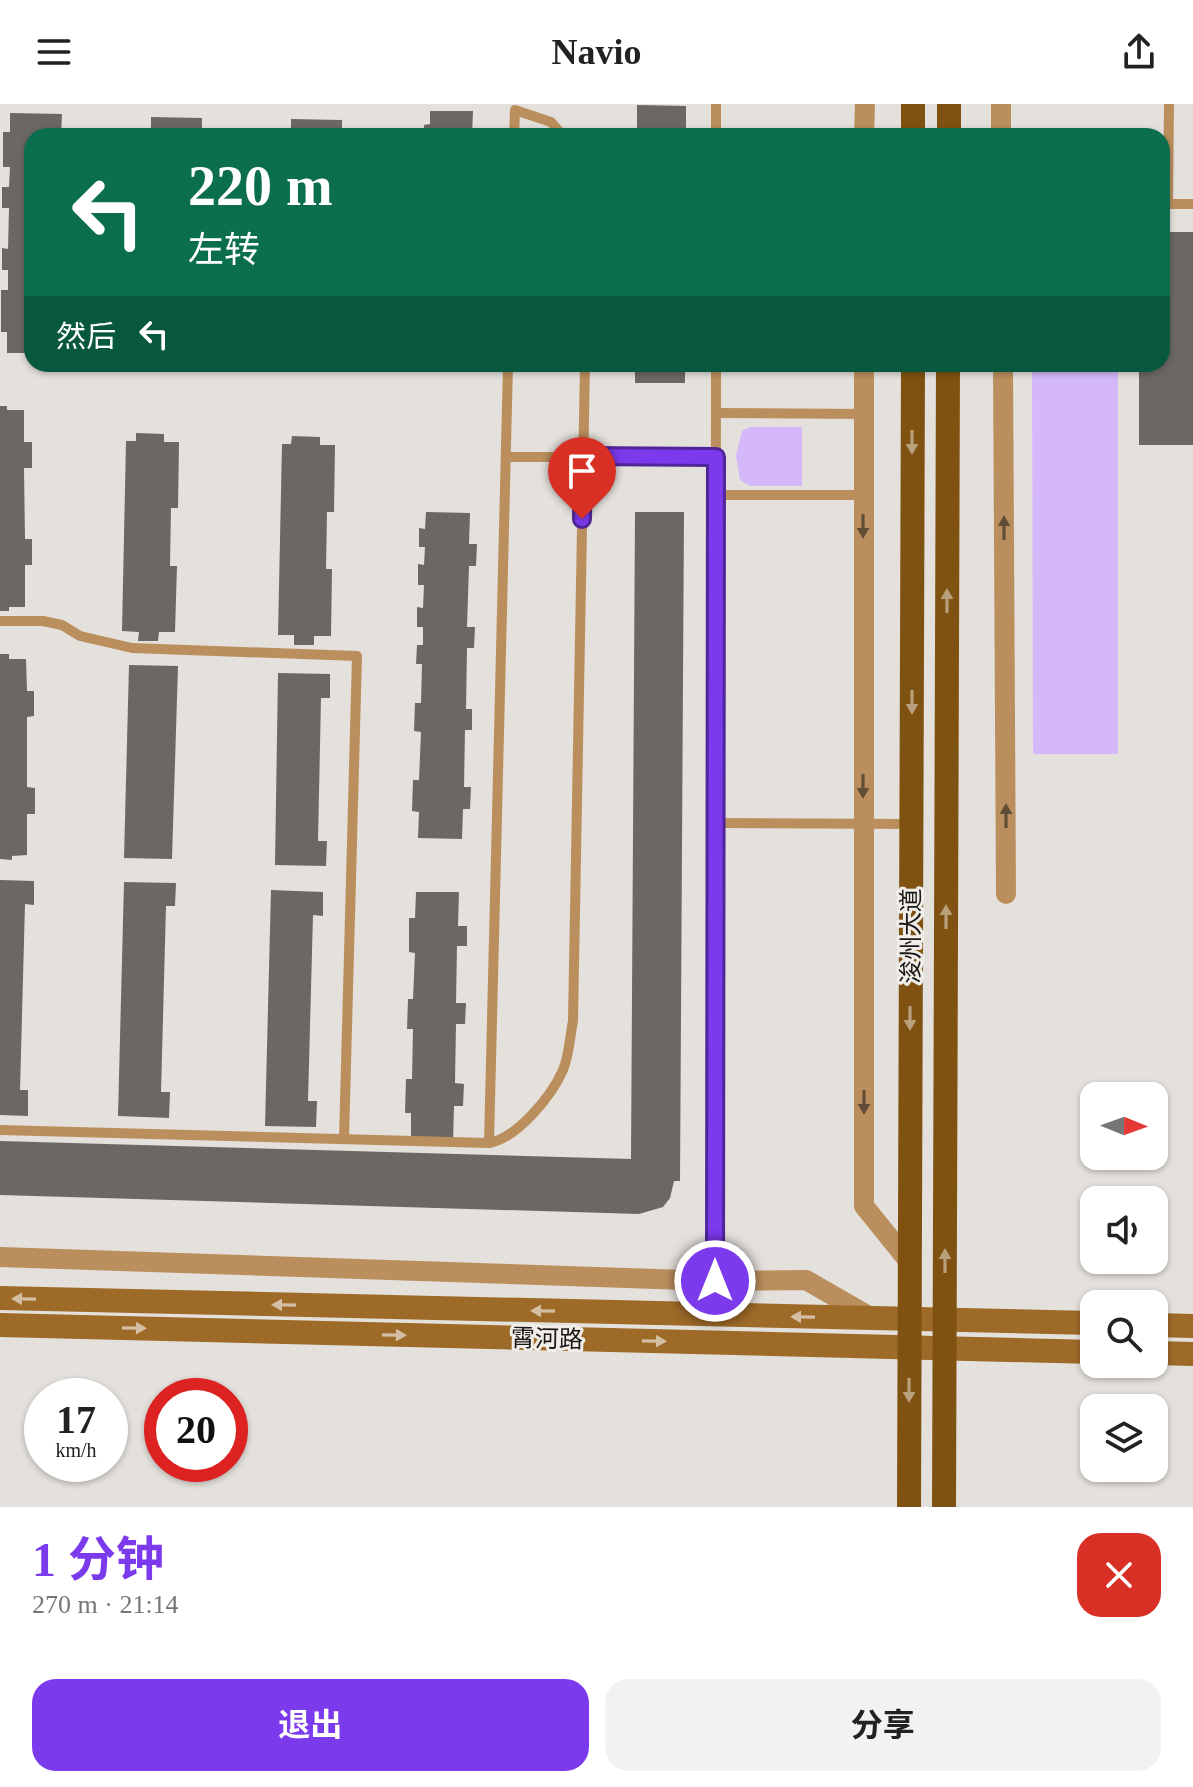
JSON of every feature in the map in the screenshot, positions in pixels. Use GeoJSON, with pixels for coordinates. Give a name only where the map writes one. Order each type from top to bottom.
{"type":"FeatureCollection","features":[{"type":"Feature","properties":{"kind":"main road"},"geometry":{"type":"LineString","coordinates":[[913,104],[913,128]]}},
{"type":"Feature","properties":{"kind":"main road"},"geometry":{"type":"LineString","coordinates":[[949,104],[949,128]]}},
{"type":"Feature","properties":{"kind":"main road","name":"浚州大道"},"geometry":{"type":"LineString","coordinates":[[909,1507],[913,372]]}},
{"type":"Feature","properties":{"kind":"main road","name":"浚州大道"},"geometry":{"type":"LineString","coordinates":[[944,1507],[948,372]]}},
{"type":"Feature","properties":{"kind":"street"},"geometry":{"type":"LineString","coordinates":[[864,128],[865,104]]}},
{"type":"Feature","properties":{"kind":"street"},"geometry":{"type":"LineString","coordinates":[[1001,104],[1001,128]]}},
{"type":"Feature","properties":{"kind":"street"},"geometry":{"type":"LineString","coordinates":[[864,372],[864,1206],[910,1263]]}},
{"type":"Feature","properties":{"kind":"street"},"geometry":{"type":"LineString","coordinates":[[1003,372],[1006,894]]}},
{"type":"Feature","properties":{"kind":"street"},"geometry":{"type":"LineString","coordinates":[[0,1257],[715,1281],[806,1280],[872,1318]]}},
{"type":"Feature","properties":{"kind":"street","name":"霄河路"},"geometry":{"type":"LineString","coordinates":[[0,1298],[1080,1323]]}},
{"type":"Feature","properties":{"kind":"street","name":"霄河路"},"geometry":{"type":"LineString","coordinates":[[0,1325],[1080,1352]]}},
{"type":"Feature","properties":{"kind":"street"},"geometry":{"type":"LineString","coordinates":[[1168,1325],[1193,1326]]}},
{"type":"Feature","properties":{"kind":"street"},"geometry":{"type":"LineString","coordinates":[[1168,1353],[1193,1354]]}},
{"type":"Feature","properties":{"kind":"lane"},"geometry":{"type":"LineString","coordinates":[[716,104],[716,128]]}},
{"type":"Feature","properties":{"kind":"lane"},"geometry":{"type":"LineString","coordinates":[[1168,128],[1169,104]]}},
{"type":"Feature","properties":{"kind":"lane"},"geometry":{"type":"LineString","coordinates":[[514,128],[515,110],[551,122],[556,128]]}},
{"type":"Feature","properties":{"kind":"lane"},"geometry":{"type":"LineString","coordinates":[[1170,204],[1193,204]]}},
{"type":"Feature","properties":{"kind":"lane"},"geometry":{"type":"LineString","coordinates":[[489,1143],[508,372]]}},
{"type":"Feature","properties":{"kind":"lane"},"geometry":{"type":"LineString","coordinates":[[0,1130],[489,1143],[503,1140],[549,1092],[564,1069],[573,1021],[585,372]]}},
{"type":"Feature","properties":{"kind":"lane"},"geometry":{"type":"LineString","coordinates":[[715,1281],[716,372]]}},
{"type":"Feature","properties":{"kind":"lane"},"geometry":{"type":"LineString","coordinates":[[716,413],[864,414]]}},
{"type":"Feature","properties":{"kind":"lane"},"geometry":{"type":"LineString","coordinates":[[506,457],[716,457]]}},
{"type":"Feature","properties":{"kind":"lane"},"geometry":{"type":"LineString","coordinates":[[716,495],[863,495]]}},
{"type":"Feature","properties":{"kind":"lane"},"geometry":{"type":"LineString","coordinates":[[0,621],[43,621],[62,625],[80,636],[132,648],[357,656],[344,1139]]}},
{"type":"Feature","properties":{"kind":"lane"},"geometry":{"type":"LineString","coordinates":[[715,823],[911,824]]}},
{"type":"Feature","properties":{"kind":"shaded area"},"geometry":{"type":"Polygon","coordinates":[[[1032,372],[1118,372],[1118,754],[1033,754],[1032,372]]]}},
{"type":"Feature","properties":{"kind":"shaded area"},"geometry":{"type":"Polygon","coordinates":[[[750,427],[802,427],[802,486],[750,486],[740,480],[736,456],[742,431],[750,427]]]}},
{"type":"Feature","properties":{"kind":"building"},"geometry":{"type":"Polygon","coordinates":[[[637,105],[686,106],[686,128],[637,128],[637,105]]]}},
{"type":"Feature","properties":{"kind":"building"},"geometry":{"type":"Polygon","coordinates":[[[430,111],[473,111],[472,128],[424,128],[424,125],[430,124],[430,111]]]}},
{"type":"Feature","properties":{"kind":"building"},"geometry":{"type":"Polygon","coordinates":[[[10,113],[62,114],[61,128],[24,128],[24,353],[7,353],[7,332],[1,332],[1,290],[8,290],[8,270],[2,270],[2,248],[8,249],[9,208],[2,208],[2,187],[9,187],[10,167],[3,167],[3,132],[10,132],[10,113]]]}},
{"type":"Feature","properties":{"kind":"building"},"geometry":{"type":"Polygon","coordinates":[[[151,117],[202,118],[202,128],[151,128],[151,117]]]}},
{"type":"Feature","properties":{"kind":"building"},"geometry":{"type":"Polygon","coordinates":[[[291,119],[342,120],[342,128],[291,128],[291,119]]]}},
{"type":"Feature","properties":{"kind":"building"},"geometry":{"type":"Polygon","coordinates":[[[1170,232],[1193,232],[1193,445],[1139,445],[1139,372],[1170,372],[1170,232]]]}},
{"type":"Feature","properties":{"kind":"building"},"geometry":{"type":"Polygon","coordinates":[[[635,372],[685,372],[685,383],[635,383],[635,372]]]}},
{"type":"Feature","properties":{"kind":"building"},"geometry":{"type":"Polygon","coordinates":[[[0,406],[7,406],[7,410],[24,410],[24,442],[32,442],[32,468],[24,468],[25,539],[32,539],[32,565],[25,565],[25,607],[9,607],[9,611],[0,611],[0,406]]]}},
{"type":"Feature","properties":{"kind":"building"},"geometry":{"type":"Polygon","coordinates":[[[136,433],[164,434],[164,442],[179,442],[178,508],[171,508],[170,566],[177,566],[175,632],[159,632],[158,641],[138,641],[139,632],[122,631],[126,441],[136,441],[136,433]]]}},
{"type":"Feature","properties":{"kind":"building"},"geometry":{"type":"Polygon","coordinates":[[[292,436],[320,437],[320,445],[335,445],[334,512],[327,512],[326,569],[332,569],[331,636],[314,636],[314,645],[294,645],[294,635],[278,635],[282,444],[291,444],[292,436]]]}},
{"type":"Feature","properties":{"kind":"building"},"geometry":{"type":"Polygon","coordinates":[[[426,512],[470,513],[469,544],[477,544],[476,566],[469,566],[467,627],[475,627],[474,648],[467,648],[466,709],[472,709],[472,730],[465,730],[464,787],[471,787],[470,809],[463,809],[462,839],[418,838],[419,812],[412,811],[413,780],[419,780],[421,732],[414,731],[415,703],[421,703],[422,664],[416,664],[417,645],[423,645],[423,627],[417,627],[417,607],[423,608],[424,585],[418,585],[418,564],[424,565],[425,547],[419,547],[419,528],[425,529],[426,512]]]}},
{"type":"Feature","properties":{"kind":"building"},"geometry":{"type":"Polygon","coordinates":[[[635,512],[684,512],[680,1181],[674,1181],[670,1198],[663,1207],[639,1214],[0,1195],[0,1141],[631,1159],[635,512]]]}},
{"type":"Feature","properties":{"kind":"building"},"geometry":{"type":"Polygon","coordinates":[[[0,654],[9,654],[9,659],[26,659],[27,691],[34,691],[34,716],[27,717],[27,787],[35,788],[35,814],[27,814],[27,855],[12,856],[12,860],[0,859],[0,654]]]}},
{"type":"Feature","properties":{"kind":"building"},"geometry":{"type":"Polygon","coordinates":[[[129,665],[178,666],[172,859],[124,858],[129,665]]]}},
{"type":"Feature","properties":{"kind":"building"},"geometry":{"type":"Polygon","coordinates":[[[278,673],[330,674],[330,698],[321,698],[318,841],[327,841],[326,866],[275,865],[278,673]]]}},
{"type":"Feature","properties":{"kind":"building"},"geometry":{"type":"Polygon","coordinates":[[[0,880],[34,881],[34,905],[25,904],[20,1090],[28,1090],[28,1116],[0,1115],[0,880]]]}},
{"type":"Feature","properties":{"kind":"building"},"geometry":{"type":"Polygon","coordinates":[[[124,882],[176,883],[175,906],[166,906],[161,1092],[170,1092],[169,1118],[118,1116],[124,882]]]}},
{"type":"Feature","properties":{"kind":"building"},"geometry":{"type":"Polygon","coordinates":[[[271,890],[323,892],[323,916],[313,915],[308,1101],[317,1101],[316,1127],[265,1126],[271,890]]]}},
{"type":"Feature","properties":{"kind":"building"},"geometry":{"type":"Polygon","coordinates":[[[416,892],[459,892],[458,926],[467,926],[467,946],[457,946],[456,1003],[466,1003],[465,1024],[456,1024],[455,1083],[464,1084],[463,1106],[454,1106],[453,1143],[411,1142],[411,1113],[405,1113],[406,1079],[412,1079],[413,1029],[407,1029],[408,999],[413,999],[415,953],[409,952],[409,918],[415,918],[416,892]]]}},
{"type":"Feature","properties":{"kind":"route"},"geometry":{"type":"LineString","coordinates":[[582,519],[583,456],[716,457],[715,1281]]}}]}
